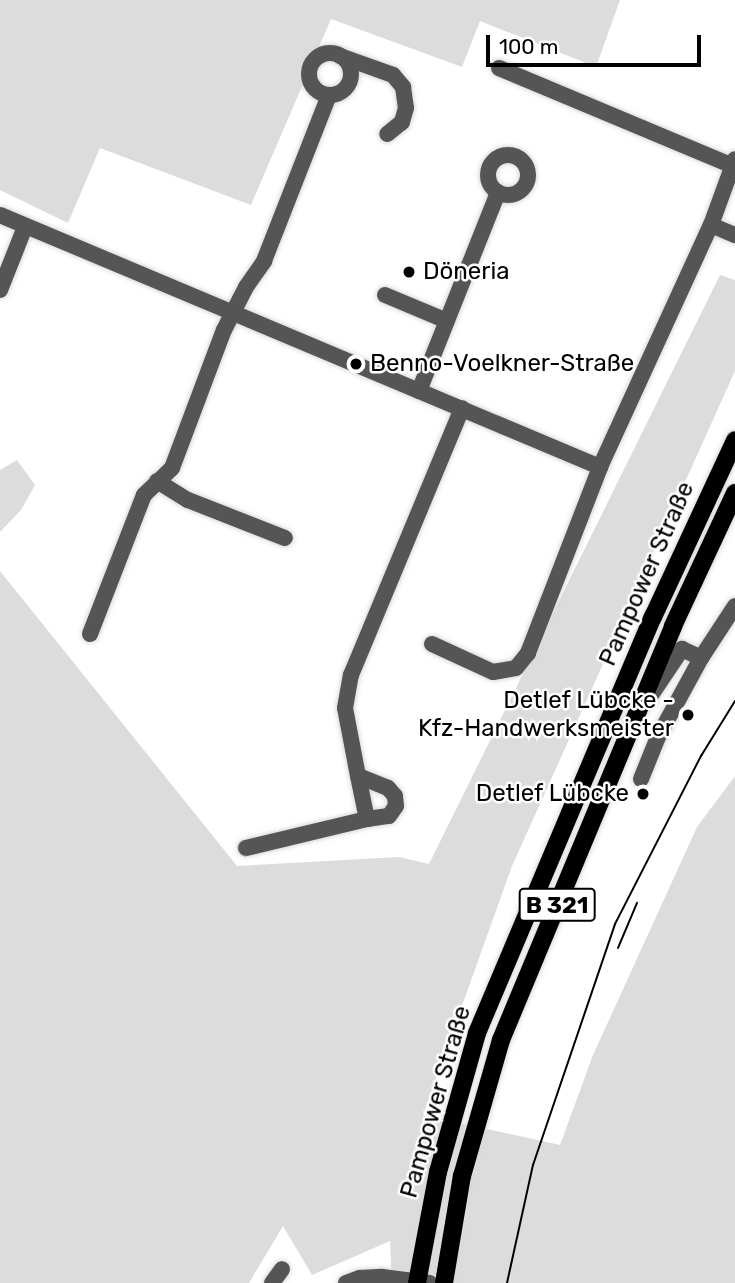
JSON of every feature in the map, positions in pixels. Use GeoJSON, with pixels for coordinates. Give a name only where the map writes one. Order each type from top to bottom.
{"type":"FeatureCollection","features":[{"type":"Feature","properties":{"kind":"main road","name":"Pampower Straße"},"geometry":{"type":"LineString","coordinates":[[421,1282],[438,1172],[477,1032],[653,617],[735,440]]}},
{"type":"Feature","properties":{"kind":"main road","name":"Pampower Straße"},"geometry":{"type":"LineString","coordinates":[[444,1283],[462,1176],[501,1040],[673,626],[735,493]]}},
{"type":"Feature","properties":{"kind":"street"},"geometry":{"type":"LineString","coordinates":[[341,56],[350,67],[350,80],[342,92],[329,95],[316,90],[310,70],[322,56],[341,56],[393,75],[403,87],[406,108],[402,122],[387,134]]}},
{"type":"Feature","properties":{"kind":"street"},"geometry":{"type":"LineString","coordinates":[[499,68],[734,161]]}},
{"type":"Feature","properties":{"kind":"street"},"geometry":{"type":"LineString","coordinates":[[90,634],[144,495],[172,468],[224,330],[235,313],[246,286],[264,261],[329,95]]}},
{"type":"Feature","properties":{"kind":"street"},"geometry":{"type":"LineString","coordinates":[[698,140],[734,161]]}},
{"type":"Feature","properties":{"kind":"street"},"geometry":{"type":"LineString","coordinates":[[432,644],[493,672],[516,668],[528,653],[600,467],[711,225],[734,161]]}},
{"type":"Feature","properties":{"kind":"street"},"geometry":{"type":"LineString","coordinates":[[419,391],[498,192]]}},
{"type":"Feature","properties":{"kind":"street"},"geometry":{"type":"LineString","coordinates":[[0,215],[600,467]]}},
{"type":"Feature","properties":{"kind":"street"},"geometry":{"type":"LineString","coordinates":[[711,225],[735,235]]}},
{"type":"Feature","properties":{"kind":"street"},"geometry":{"type":"LineString","coordinates":[[0,290],[25,227]]}},
{"type":"Feature","properties":{"kind":"street"},"geometry":{"type":"LineString","coordinates":[[384,295],[447,321]]}},
{"type":"Feature","properties":{"kind":"street"},"geometry":{"type":"LineString","coordinates":[[367,819],[345,708],[351,675],[463,408]]}},
{"type":"Feature","properties":{"kind":"street"},"geometry":{"type":"LineString","coordinates":[[157,481],[188,500],[285,538]]}},
{"type":"Feature","properties":{"kind":"street"},"geometry":{"type":"LineString","coordinates":[[724,623],[735,594]]}},
{"type":"Feature","properties":{"kind":"street"},"geometry":{"type":"LineString","coordinates":[[641,779],[658,737],[701,658],[735,606]]}},
{"type":"Feature","properties":{"kind":"street"},"geometry":{"type":"LineString","coordinates":[[632,724],[682,649],[701,658]]}},
{"type":"Feature","properties":{"kind":"street"},"geometry":{"type":"LineString","coordinates":[[246,848],[389,816],[396,806],[395,796],[388,788],[358,776]]}},
{"type":"Feature","properties":{"kind":"street"},"geometry":{"type":"LineString","coordinates":[[272,1283],[282,1269]]}},
{"type":"Feature","properties":{"kind":"street"},"geometry":{"type":"LineString","coordinates":[[346,1283],[359,1278],[421,1282]]}},
{"type":"Feature","properties":{"kind":"shaded area"},"geometry":{"type":"Polygon","coordinates":[[[0,0],[620,0],[596,67],[480,21],[462,67],[331,19],[251,205],[100,148],[68,223],[0,190],[0,0]]]}},
{"type":"Feature","properties":{"kind":"shaded area"},"geometry":{"type":"Polygon","coordinates":[[[720,275],[735,280],[735,371],[512,866],[423,1115],[560,1145],[593,1055],[697,827],[735,776],[735,1283],[392,1283],[390,1241],[312,1275],[283,1226],[249,1283],[0,1283],[0,571],[237,866],[399,857],[429,864],[720,275]]]}},
{"type":"Feature","properties":{"kind":"shaded area"},"geometry":{"type":"Polygon","coordinates":[[[17,460],[35,485],[21,510],[0,532],[0,470],[17,460]]]}},
{"type":"Feature","properties":{"kind":"tram line"},"geometry":{"type":"LineString","coordinates":[[507,1283],[533,1165],[615,924],[701,756],[735,701]]}},
{"type":"Feature","properties":{"kind":"tram line"},"geometry":{"type":"LineString","coordinates":[[618,948],[637,903]]}},
{"type":"Feature","properties":{"kind":"place","name":"Döneria"},"geometry":{"type":"Point","coordinates":[409,272]}},
{"type":"Feature","properties":{"kind":"place","name":"Benno-Voelkner-Straße"},"geometry":{"type":"Point","coordinates":[356,364]}},
{"type":"Feature","properties":{"kind":"place","name":"Detlef Lübcke - Kfz-Handwerksmeister"},"geometry":{"type":"Point","coordinates":[688,715]}},
{"type":"Feature","properties":{"kind":"place","name":"Detlef Lübcke"},"geometry":{"type":"Point","coordinates":[643,794]}}]}
